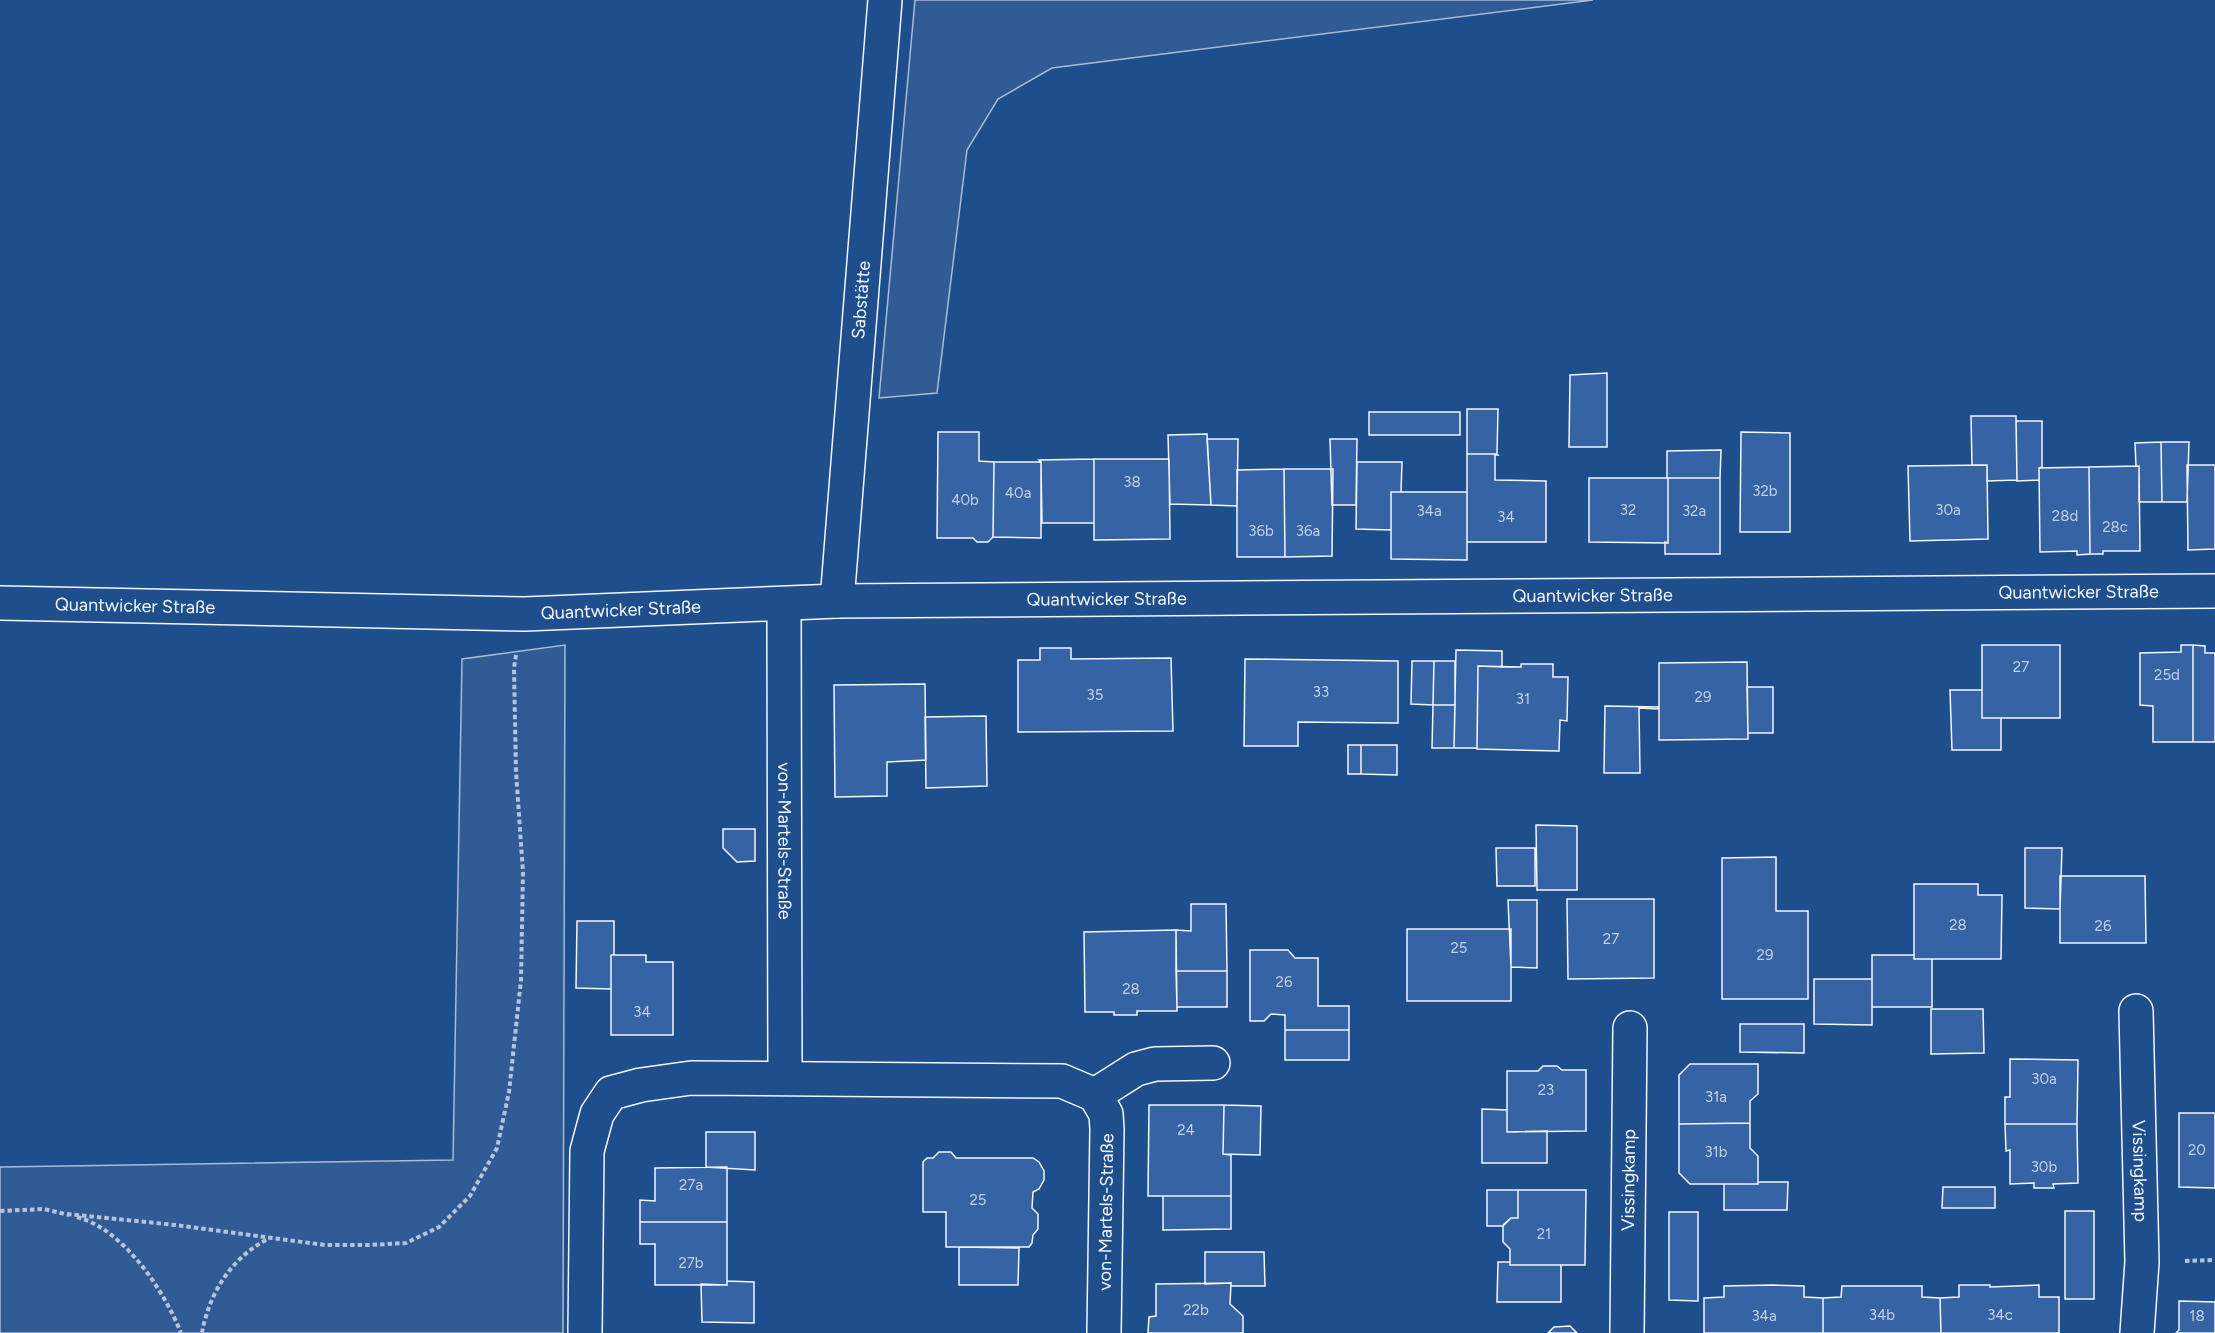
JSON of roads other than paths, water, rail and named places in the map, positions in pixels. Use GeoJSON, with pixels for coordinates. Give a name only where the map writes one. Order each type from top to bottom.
{"type":"FeatureCollection","features":[{"type":"Feature","properties":{"kind":"street","name":"Sabstätte"},"geometry":{"type":"LineString","coordinates":[[837,601],[885,0]]}},
{"type":"Feature","properties":{"kind":"street","name":"Quantwicker Straße"},"geometry":{"type":"LineString","coordinates":[[0,603],[525,614],[837,601],[2215,591]]}},
{"type":"Feature","properties":{"kind":"street","name":"von-Martels-Straße"},"geometry":{"type":"LineString","coordinates":[[784,604],[785,1078]]}},
{"type":"Feature","properties":{"kind":"street","name":"Vissingkamp"},"geometry":{"type":"LineString","coordinates":[[2136,1011],[2142,1262],[2137,1333]]}},
{"type":"Feature","properties":{"kind":"street","name":"Vissingkamp"},"geometry":{"type":"LineString","coordinates":[[1627,1333],[1630,1028]]}},
{"type":"Feature","properties":{"kind":"street"},"geometry":{"type":"LineString","coordinates":[[585,1333],[587,1151],[597,1114],[611,1093],[641,1085],[691,1078],[785,1078],[1062,1081],[1095,1095],[1136,1069],[1155,1064],[1213,1063]]}},
{"type":"Feature","properties":{"kind":"street","name":"von-Martels-Straße"},"geometry":{"type":"LineString","coordinates":[[1095,1095],[1106,1114],[1107,1129],[1104,1333]]}}]}
